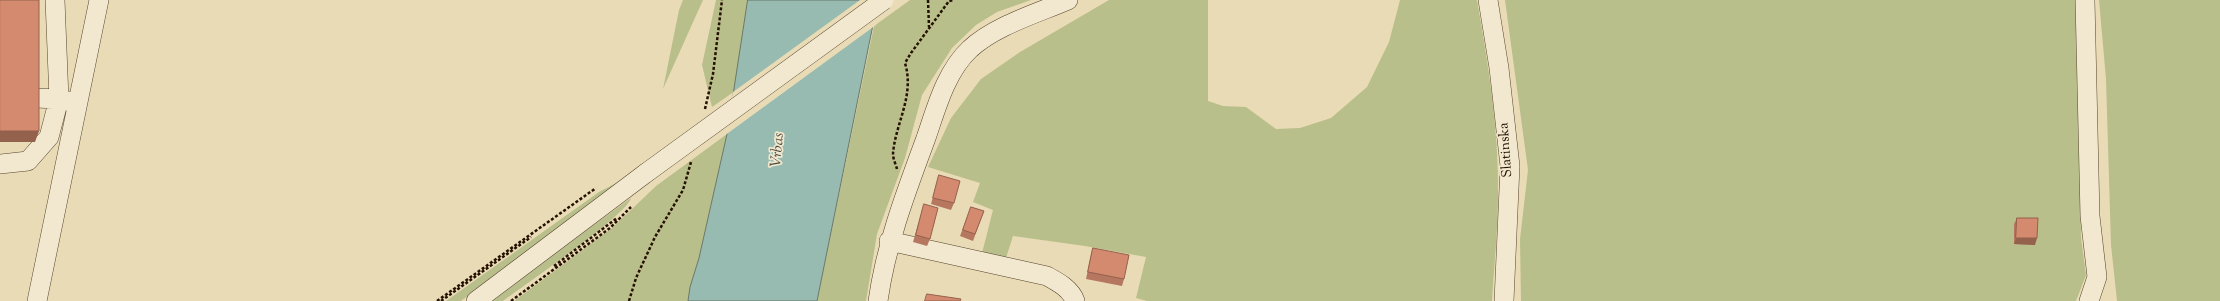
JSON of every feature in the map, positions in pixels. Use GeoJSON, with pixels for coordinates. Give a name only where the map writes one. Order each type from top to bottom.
{"type":"FeatureCollection","features":[{"type":"Feature","properties":{"kind":"street"},"geometry":{"type":"LineString","coordinates":[[0,164],[28,161],[40,150],[49,137],[68,101],[55,0]]}},
{"type":"Feature","properties":{"kind":"street"},"geometry":{"type":"LineString","coordinates":[[37,301],[68,101],[99,0]]}},
{"type":"Feature","properties":{"kind":"street"},"geometry":{"type":"LineString","coordinates":[[476,301],[646,173],[884,0]]}},
{"type":"Feature","properties":{"kind":"street"},"geometry":{"type":"LineString","coordinates":[[878,301],[889,240],[940,99],[955,69],[970,49],[995,32],[1068,0]]}},
{"type":"Feature","properties":{"kind":"street","name":"Slatinska"},"geometry":{"type":"LineString","coordinates":[[1488,0],[1499,68],[1510,166],[1504,301]]}},
{"type":"Feature","properties":{"kind":"street"},"geometry":{"type":"LineString","coordinates":[[2085,0],[2090,216],[2096,277],[2089,301]]}},
{"type":"Feature","properties":{"kind":"street"},"geometry":{"type":"LineString","coordinates":[[35,98],[68,101]]}},
{"type":"Feature","properties":{"kind":"street"},"geometry":{"type":"LineString","coordinates":[[889,240],[1047,276],[1063,285],[1074,297],[1075,301]]}},
{"type":"Feature","properties":{"kind":"path"},"geometry":{"type":"LineString","coordinates":[[928,0],[929,27]]}},
{"type":"Feature","properties":{"kind":"path"},"geometry":{"type":"LineString","coordinates":[[898,173],[893,155],[907,98],[908,71],[905,63],[929,27],[951,0]]}},
{"type":"Feature","properties":{"kind":"path"},"geometry":{"type":"LineString","coordinates":[[437,301],[598,186]]}},
{"type":"Feature","properties":{"kind":"path"},"geometry":{"type":"LineString","coordinates":[[511,301],[610,228],[634,204]]}},
{"type":"Feature","properties":{"kind":"green space"},"geometry":{"type":"Polygon","coordinates":[[[683,0],[703,0],[663,89],[679,10],[683,0]]]}},
{"type":"Feature","properties":{"kind":"green space"},"geometry":{"type":"Polygon","coordinates":[[[716,0],[748,0],[735,91],[712,107],[702,65],[716,0]]]}},
{"type":"Feature","properties":{"kind":"green space"},"geometry":{"type":"Polygon","coordinates":[[[910,0],[1031,0],[997,12],[976,25],[952,48],[922,95],[905,158],[877,234],[866,301],[817,301],[874,26],[910,0]]]}},
{"type":"Feature","properties":{"kind":"green space"},"geometry":{"type":"Polygon","coordinates":[[[1109,0],[1208,0],[1208,101],[1223,106],[1246,107],[1276,129],[1300,128],[1331,118],[1367,87],[1389,42],[1400,0],[1477,0],[1489,72],[1497,145],[1498,207],[1492,301],[1147,301],[1136,298],[1146,257],[1085,246],[1013,236],[1005,261],[981,257],[993,210],[973,202],[980,183],[928,167],[951,118],[981,79],[1020,52],[1109,0]]]}},
{"type":"Feature","properties":{"kind":"green space"},"geometry":{"type":"Polygon","coordinates":[[[1505,0],[2077,0],[2081,238],[2086,275],[2076,301],[1521,301],[1520,239],[1528,170],[1505,0]]]}},
{"type":"Feature","properties":{"kind":"green space"},"geometry":{"type":"Polygon","coordinates":[[[2099,0],[2220,0],[2220,301],[2117,301],[2111,245],[2106,79],[2099,0]]]}},
{"type":"Feature","properties":{"kind":"green space"},"geometry":{"type":"Polygon","coordinates":[[[727,134],[699,258],[690,287],[688,301],[514,301],[611,229],[656,186],[727,134]]]}},
{"type":"Feature","properties":{"kind":"green space"},"geometry":{"type":"Polygon","coordinates":[[[618,182],[461,301],[446,301],[599,192],[618,182]]]}},
{"type":"Feature","properties":{"kind":"green space"},"geometry":{"type":"Polygon","coordinates":[[[631,198],[625,207],[594,234],[531,281],[503,301],[488,301],[631,198]]]}},
{"type":"Feature","properties":{"kind":"water","name":"Vrbas"},"geometry":{"type":"Polygon","coordinates":[[[748,0],[878,0],[817,301],[688,301],[690,287],[699,258],[727,134],[748,0]]]}},
{"type":"Feature","properties":{"kind":"pier"},"geometry":{"type":"Polygon","coordinates":[[[860,0],[880,0],[876,25],[724,136],[733,92],[860,0]]]}},
{"type":"Feature","properties":{"kind":"building"},"geometry":{"type":"Polygon","coordinates":[[[0,0],[39,0],[39,131],[0,131],[0,0]]]}},
{"type":"Feature","properties":{"kind":"building"},"geometry":{"type":"Polygon","coordinates":[[[939,175],[960,181],[954,203],[933,198],[939,175]]]}},
{"type":"Feature","properties":{"kind":"building"},"geometry":{"type":"Polygon","coordinates":[[[924,204],[938,208],[930,239],[916,235],[924,204]]]}},
{"type":"Feature","properties":{"kind":"building"},"geometry":{"type":"Polygon","coordinates":[[[971,207],[984,211],[975,234],[963,230],[971,207]]]}},
{"type":"Feature","properties":{"kind":"building"},"geometry":{"type":"Polygon","coordinates":[[[2017,218],[2038,218],[2037,238],[2016,238],[2017,218]]]}},
{"type":"Feature","properties":{"kind":"building"},"geometry":{"type":"Polygon","coordinates":[[[1093,248],[1129,255],[1124,279],[1088,272],[1093,248]]]}},
{"type":"Feature","properties":{"kind":"building"},"geometry":{"type":"Polygon","coordinates":[[[927,294],[961,299],[960,301],[925,301],[927,294]]]}}]}
